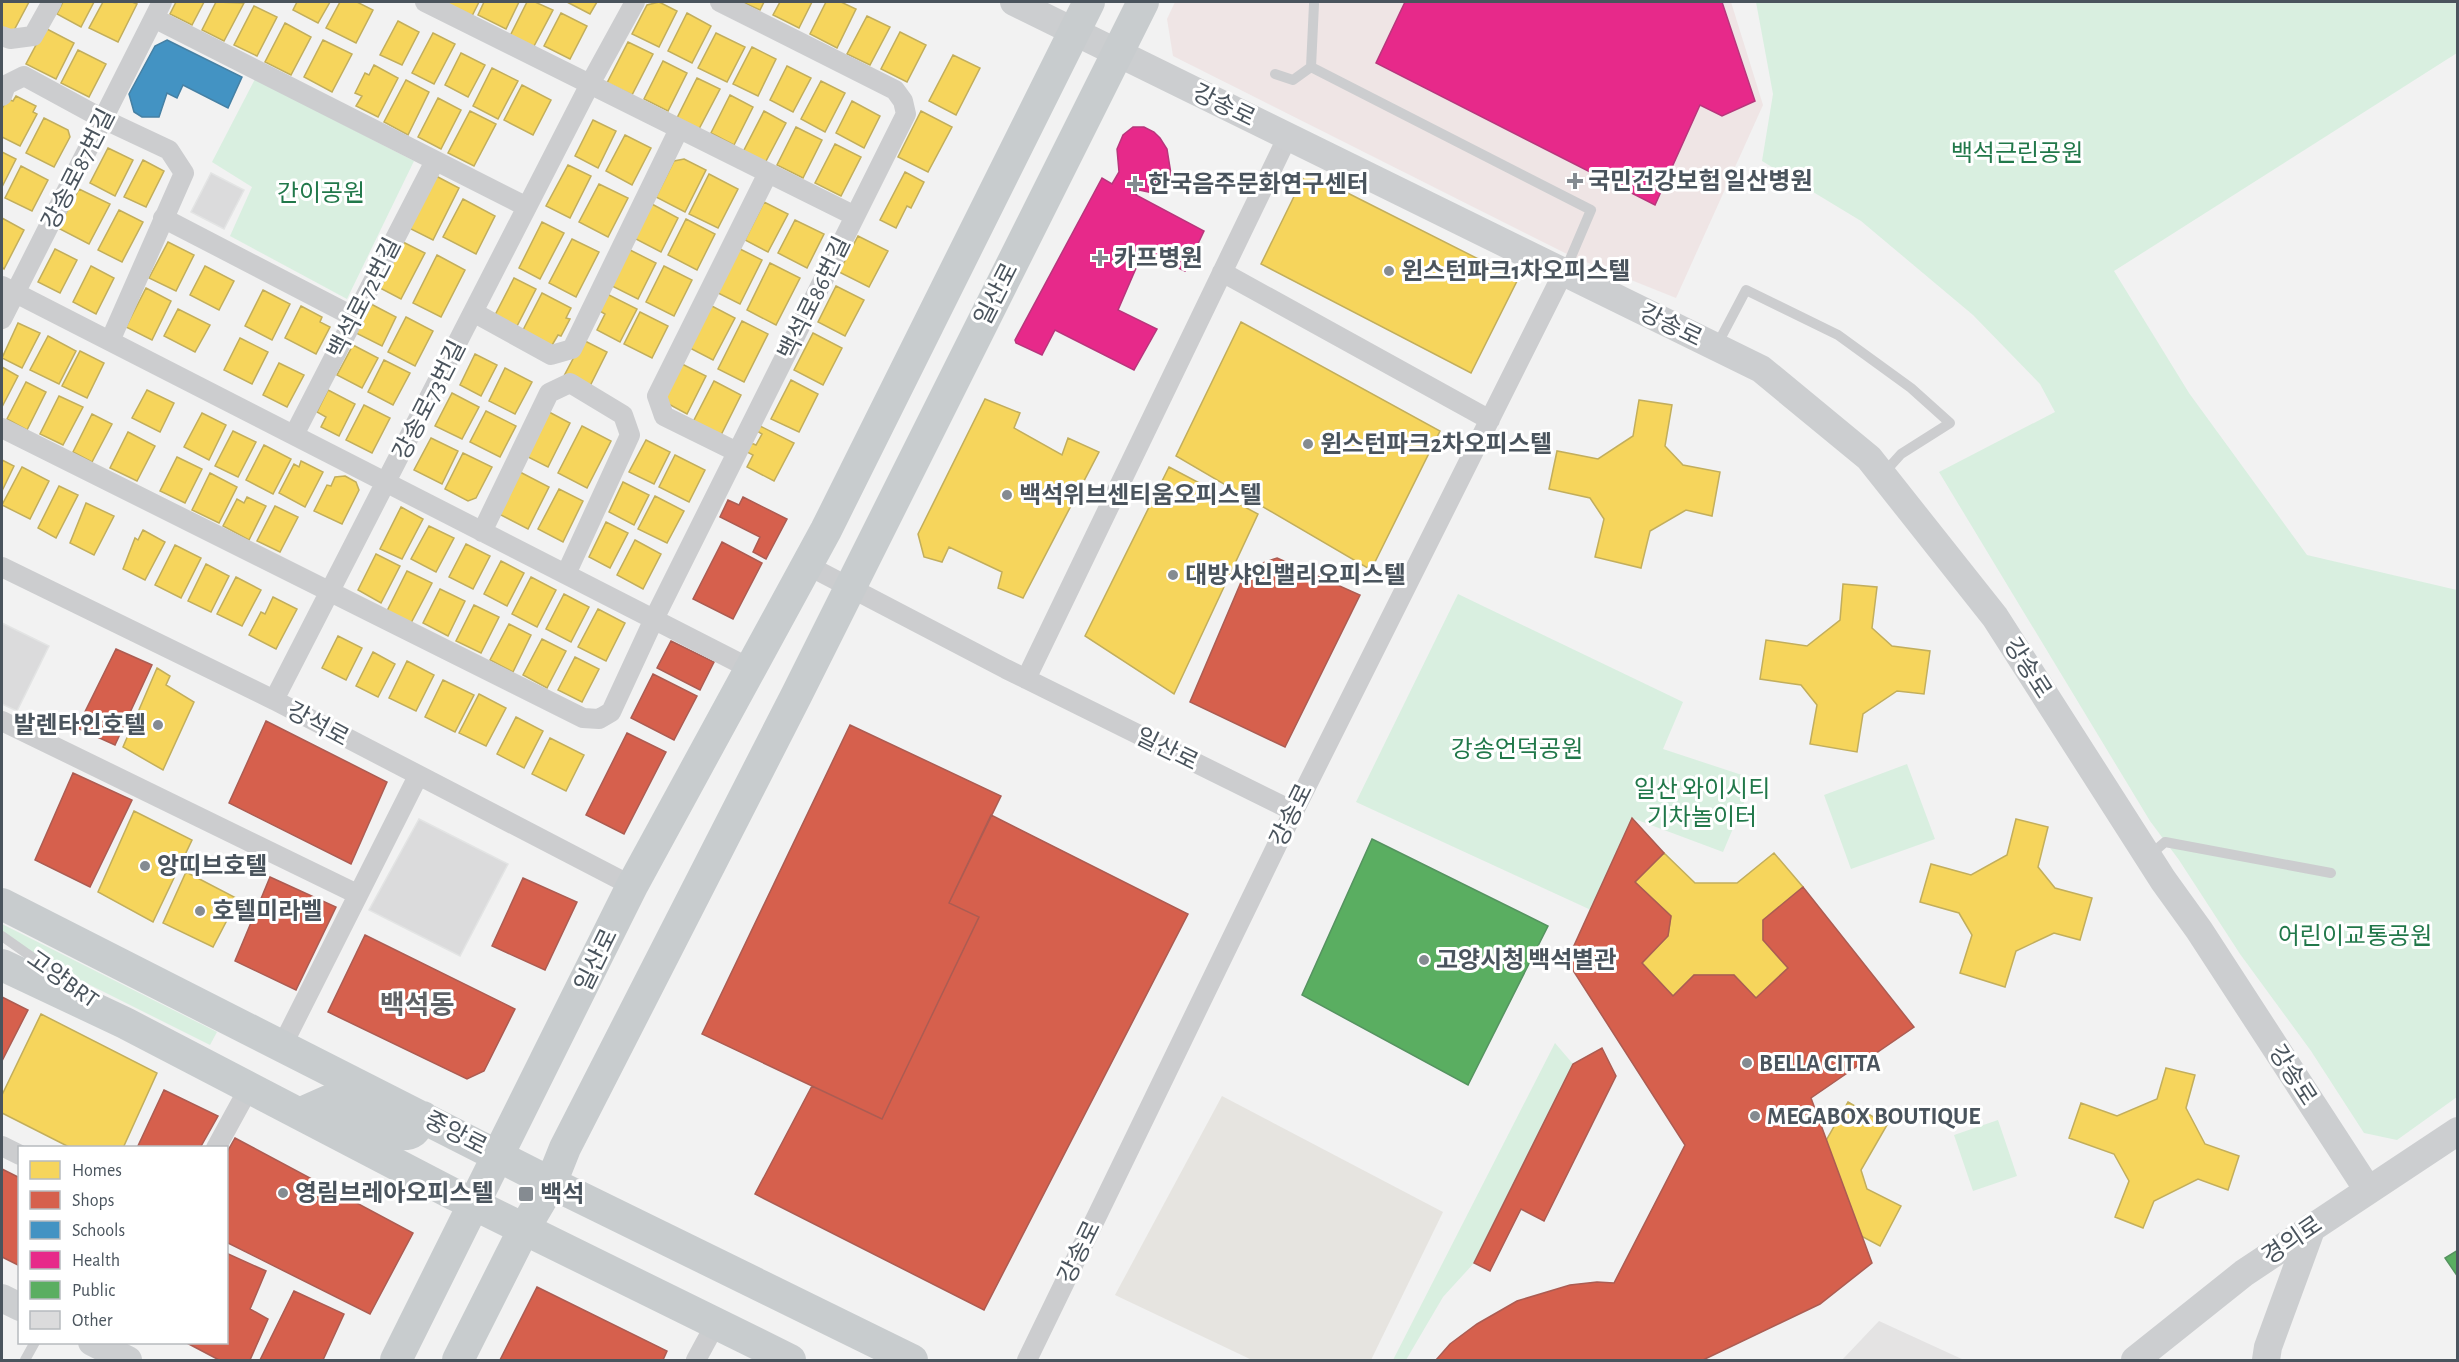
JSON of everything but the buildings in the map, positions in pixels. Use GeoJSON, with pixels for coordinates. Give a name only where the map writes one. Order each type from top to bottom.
{"type":"FeatureCollection","features":[{"type":"Feature","properties":{"kind":"main road","name":"일산로"},"geometry":{"type":"LineString","coordinates":[[396,1360],[632,886],[807,566],[1089,2]]}},
{"type":"Feature","properties":{"kind":"main road","name":"일산로"},"geometry":{"type":"LineString","coordinates":[[458,1360],[524,1229],[550,1183],[571,1137],[1143,2]]}},
{"type":"Feature","properties":{"kind":"main road","name":"중앙로"},"geometry":{"type":"LineString","coordinates":[[2,904],[499,1155],[550,1183],[912,1360]]}},
{"type":"Feature","properties":{"kind":"main road"},"geometry":{"type":"LineString","coordinates":[[2,965],[125,1023],[474,1204],[790,1360]]}},
{"type":"Feature","properties":{"kind":"main road"},"geometry":{"type":"LineString","coordinates":[[301,1113],[328,1101],[397,1134],[409,1136],[415,1131],[423,1117]]}},
{"type":"Feature","properties":{"kind":"street"},"geometry":{"type":"LineString","coordinates":[[2,36],[10,39],[33,36],[52,2]]}},
{"type":"Feature","properties":{"kind":"street","name":"백석로86번길"},"geometry":{"type":"LineString","coordinates":[[425,2],[855,216],[734,459]]}},
{"type":"Feature","properties":{"kind":"street","name":"강송로73번길"},"geometry":{"type":"LineString","coordinates":[[273,700],[590,84],[635,2]]}},
{"type":"Feature","properties":{"kind":"street"},"geometry":{"type":"LineString","coordinates":[[720,2],[895,90],[903,102],[906,114],[855,216]]}},
{"type":"Feature","properties":{"kind":"street","name":"강송로"},"geometry":{"type":"LineString","coordinates":[[1014,2],[1761,369],[1869,458],[1995,617],[2368,1190]]}},
{"type":"Feature","properties":{"kind":"street","name":"강송로87번길"},"geometry":{"type":"LineString","coordinates":[[2,320],[8,289],[103,119],[158,10],[339,112],[435,161]]}},
{"type":"Feature","properties":{"kind":"street"},"geometry":{"type":"LineString","coordinates":[[4,91],[24,76],[103,119],[169,150],[184,173],[110,341]]}},
{"type":"Feature","properties":{"kind":"street"},"geometry":{"type":"LineString","coordinates":[[473,312],[550,355],[572,349],[679,129]]}},
{"type":"Feature","properties":{"kind":"street"},"geometry":{"type":"LineString","coordinates":[[1026,679],[1288,136]]}},
{"type":"Feature","properties":{"kind":"street"},"geometry":{"type":"LineString","coordinates":[[435,161],[527,207]]}},
{"type":"Feature","properties":{"kind":"street","name":"백석로72번길"},"geometry":{"type":"LineString","coordinates":[[294,435],[435,161]]}},
{"type":"Feature","properties":{"kind":"street"},"geometry":{"type":"LineString","coordinates":[[2,428],[583,718],[598,719],[611,712],[654,619],[734,459],[664,416],[657,396],[768,173]]}},
{"type":"Feature","properties":{"kind":"street"},"geometry":{"type":"LineString","coordinates":[[163,218],[354,317]]}},
{"type":"Feature","properties":{"kind":"street"},"geometry":{"type":"LineString","coordinates":[[1222,272],[1490,420]]}},
{"type":"Feature","properties":{"kind":"street","name":"강송로"},"geometry":{"type":"LineString","coordinates":[[1028,1360],[1293,811],[1563,273]]}},
{"type":"Feature","properties":{"kind":"street"},"geometry":{"type":"LineString","coordinates":[[8,289],[751,669]]}},
{"type":"Feature","properties":{"kind":"street"},"geometry":{"type":"LineString","coordinates":[[482,532],[549,393],[570,384],[623,415],[630,435],[566,574]]}},
{"type":"Feature","properties":{"kind":"street","name":"일산로"},"geometry":{"type":"LineString","coordinates":[[807,566],[1026,679],[1293,811]]}},
{"type":"Feature","properties":{"kind":"street","name":"강석로"},"geometry":{"type":"LineString","coordinates":[[2,567],[273,700],[632,886]]}},
{"type":"Feature","properties":{"kind":"street"},"geometry":{"type":"LineString","coordinates":[[2,721],[357,894]]}},
{"type":"Feature","properties":{"kind":"street"},"geometry":{"type":"LineString","coordinates":[[282,1046],[418,776]]}},
{"type":"Feature","properties":{"kind":"street"},"geometry":{"type":"LineString","coordinates":[[217,1146],[250,1086]]}},
{"type":"Feature","properties":{"kind":"street","name":"경의로"},"geometry":{"type":"LineString","coordinates":[[2135,1360],[2244,1273],[2457,1131]]}},
{"type":"Feature","properties":{"kind":"street"},"geometry":{"type":"LineString","coordinates":[[2,1146],[18,1154]]}},
{"type":"Feature","properties":{"kind":"street"},"geometry":{"type":"LineString","coordinates":[[2266,1360],[2268,1347],[2312,1227]]}},
{"type":"Feature","properties":{"kind":"street"},"geometry":{"type":"LineString","coordinates":[[2,1298],[18,1306]]}},
{"type":"Feature","properties":{"kind":"street"},"geometry":{"type":"LineString","coordinates":[[696,1360],[716,1323]]}},
{"type":"Feature","properties":{"kind":"lane"},"geometry":{"type":"LineString","coordinates":[[1311,67],[1313,2]]}},
{"type":"Feature","properties":{"kind":"lane"},"geometry":{"type":"LineString","coordinates":[[1275,74],[1293,80],[1311,67]]}},
{"type":"Feature","properties":{"kind":"lane"},"geometry":{"type":"LineString","coordinates":[[1311,67],[1591,210],[1563,273]]}},
{"type":"Feature","properties":{"kind":"lane"},"geometry":{"type":"LineString","coordinates":[[1716,346],[1746,290],[1838,335],[1911,388],[1950,423],[1901,454],[1883,475]]}},
{"type":"Feature","properties":{"kind":"lane"},"geometry":{"type":"LineString","coordinates":[[2149,856],[2165,843],[2331,873]]}},
{"type":"Feature","properties":{"kind":"lane","name":"고양BRT"},"geometry":{"type":"LineString","coordinates":[[2,936],[125,1023]]}},
{"type":"Feature","properties":{"kind":"lane"},"geometry":{"type":"LineString","coordinates":[[25,1360],[33,1344]]}},
{"type":"Feature","properties":{"kind":"shaded area","name":"국민건강보험 일산병원"},"geometry":{"type":"Polygon","coordinates":[[[1175,2],[1731,2],[1763,105],[1676,298],[1571,256],[1173,56],[1167,19],[1175,2]]]}},
{"type":"Feature","properties":{"kind":"shaded area"},"geometry":{"type":"Polygon","coordinates":[[[1222,1096],[1443,1212],[1371,1360],[1252,1360],[1115,1295],[1222,1096]]]}},
{"type":"Feature","properties":{"kind":"shaded area"},"geometry":{"type":"Polygon","coordinates":[[[1879,1321],[1964,1360],[1842,1360],[1879,1321]]]}},
{"type":"Feature","properties":{"kind":"green space","name":"백석근린공원"},"geometry":{"type":"Polygon","coordinates":[[[1756,2],[2457,2],[2457,53],[2114,271],[2189,393],[2307,555],[2457,590],[2457,1097],[2397,1140],[2364,1133],[2311,1051],[2240,954],[2179,860],[2150,821],[1939,472],[2055,412],[2040,384],[1973,315],[1861,221],[1762,161],[1773,94],[1756,2]]]}},
{"type":"Feature","properties":{"kind":"green space","name":"간이공원"},"geometry":{"type":"Polygon","coordinates":[[[255,79],[414,161],[347,299],[230,236],[252,187],[212,162],[255,79]]]}},
{"type":"Feature","properties":{"kind":"green space","name":"강송언덕공원"},"geometry":{"type":"Polygon","coordinates":[[[1458,594],[1683,702],[1663,749],[1754,779],[1723,852],[1632,818],[1591,910],[1356,802],[1458,594]]]}},
{"type":"Feature","properties":{"kind":"green space"},"geometry":{"type":"Polygon","coordinates":[[[1907,764],[1935,839],[1851,869],[1824,795],[1907,764]]]}},
{"type":"Feature","properties":{"kind":"green space"},"geometry":{"type":"Polygon","coordinates":[[[2,924],[217,1032],[210,1045],[2,941],[2,924]]]}},
{"type":"Feature","properties":{"kind":"green space"},"geometry":{"type":"Polygon","coordinates":[[[1555,1043],[1573,1064],[1474,1263],[1443,1297],[1406,1360],[1393,1360],[1555,1043]]]}},
{"type":"Feature","properties":{"kind":"green space"},"geometry":{"type":"Polygon","coordinates":[[[1998,1120],[2017,1176],[1973,1191],[1954,1135],[1998,1120]]]}},
{"type":"Feature","properties":{"kind":"place","name":"국민건강보험 일산병원"},"geometry":{"type":"Point","coordinates":[1575,181]}},
{"type":"Feature","properties":{"kind":"place","name":"한국음주문화연구센터"},"geometry":{"type":"Point","coordinates":[1135,184]}},
{"type":"Feature","properties":{"kind":"place","name":"카프병원"},"geometry":{"type":"Point","coordinates":[1100,258]}},
{"type":"Feature","properties":{"kind":"place","name":"윈스턴파크1차오피스텔"},"geometry":{"type":"Point","coordinates":[1389,271]}},
{"type":"Feature","properties":{"kind":"place","name":"윈스턴파크2차오피스텔"},"geometry":{"type":"Point","coordinates":[1308,444]}},
{"type":"Feature","properties":{"kind":"place","name":"백석위브센티움오피스텔"},"geometry":{"type":"Point","coordinates":[1007,495]}},
{"type":"Feature","properties":{"kind":"place","name":"대방샤인밸리오피스텔"},"geometry":{"type":"Point","coordinates":[1173,575]}},
{"type":"Feature","properties":{"kind":"place","name":"발렌타인호텔"},"geometry":{"type":"Point","coordinates":[158,725]}},
{"type":"Feature","properties":{"kind":"place","name":"앙띠브호텔"},"geometry":{"type":"Point","coordinates":[145,866]}},
{"type":"Feature","properties":{"kind":"place","name":"호텔미라벨"},"geometry":{"type":"Point","coordinates":[200,911]}},
{"type":"Feature","properties":{"kind":"place","name":"고양시청 백석별관"},"geometry":{"type":"Point","coordinates":[1424,960]}},
{"type":"Feature","properties":{"kind":"place","name":"BELLA CITTA"},"geometry":{"type":"Point","coordinates":[1747,1063]}},
{"type":"Feature","properties":{"kind":"place","name":"MEGABOX BOUTIQUE"},"geometry":{"type":"Point","coordinates":[1755,1116]}},
{"type":"Feature","properties":{"kind":"place","name":"영림브레아오피스텔"},"geometry":{"type":"Point","coordinates":[283,1193]}},
{"type":"Feature","properties":{"kind":"place","name":"백석"},"geometry":{"type":"Point","coordinates":[526,1194]}},
{"type":"Feature","properties":{"kind":"district","name":"백석동"},"geometry":{"type":"Point","coordinates":[417,1005]}},
{"type":"Feature","properties":{"kind":"park label","name":"일산 와이시티 기차놀이터"},"geometry":{"type":"Point","coordinates":[1702,803]}},
{"type":"Feature","properties":{"kind":"park label","name":"어린이교통공원"},"geometry":{"type":"Point","coordinates":[2355,936]}}]}
